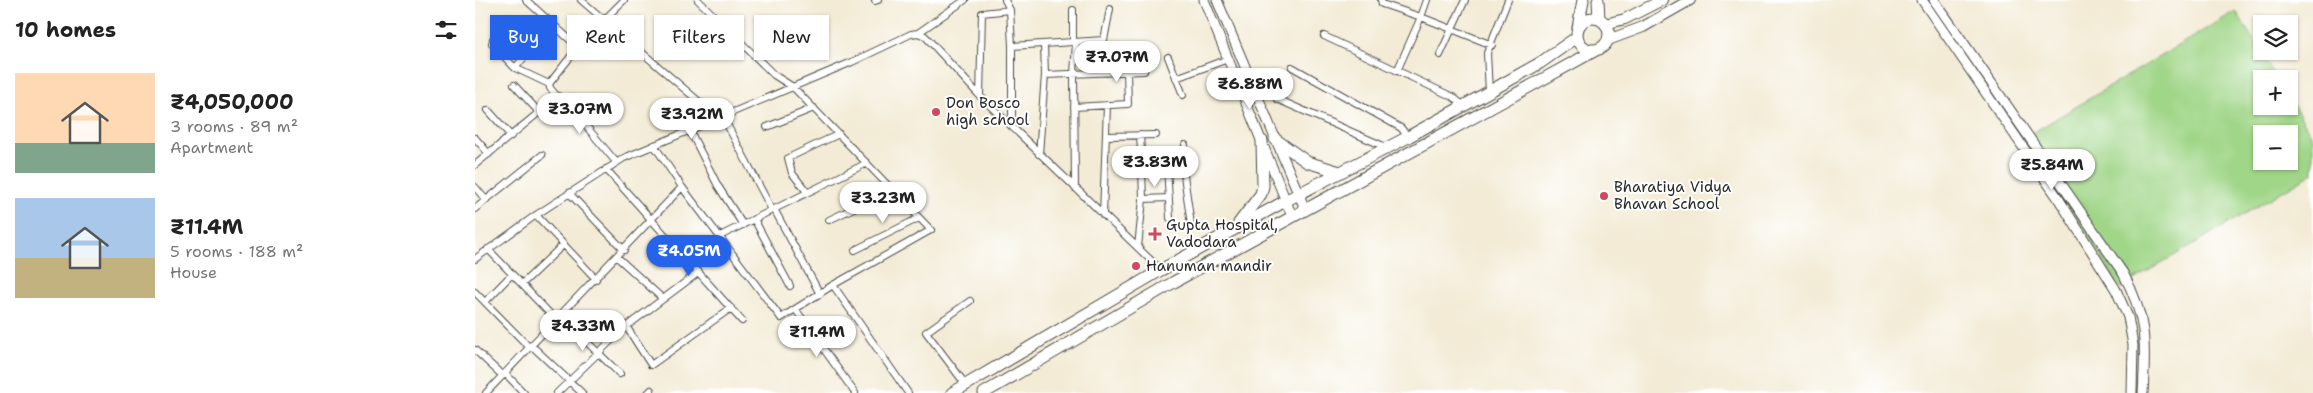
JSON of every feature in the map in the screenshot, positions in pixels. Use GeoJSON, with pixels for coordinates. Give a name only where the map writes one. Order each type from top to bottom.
{"type":"FeatureCollection","features":[{"type":"Feature","properties":{"kind":"highway"},"geometry":{"type":"LineString","coordinates":[[1583,0],[1577,33],[1582,46],[1596,50]]}},
{"type":"Feature","properties":{"kind":"highway"},"geometry":{"type":"LineString","coordinates":[[984,393],[1108,319],[1292,216],[1602,48],[1608,40],[1609,32],[1602,22],[1597,0]]}},
{"type":"Feature","properties":{"kind":"highway"},"geometry":{"type":"LineString","coordinates":[[952,393],[1235,228],[1388,148],[1540,63],[1577,33],[1580,25],[1588,19],[1602,22]]}},
{"type":"Feature","properties":{"kind":"highway"},"geometry":{"type":"LineString","coordinates":[[1275,139],[1307,162],[1340,172]]}},
{"type":"Feature","properties":{"kind":"highway"},"geometry":{"type":"LineString","coordinates":[[1235,228],[1261,194],[1263,186],[1262,141]]}},
{"type":"Feature","properties":{"kind":"main road"},"geometry":{"type":"LineString","coordinates":[[1602,22],[1625,19],[1662,0]]}},
{"type":"Feature","properties":{"kind":"main road"},"geometry":{"type":"LineString","coordinates":[[1608,40],[1643,27],[1690,0]]}},
{"type":"Feature","properties":{"kind":"street"},"geometry":{"type":"LineString","coordinates":[[526,0],[567,38]]}},
{"type":"Feature","properties":{"kind":"street"},"geometry":{"type":"LineString","coordinates":[[581,0],[598,15]]}},
{"type":"Feature","properties":{"kind":"street"},"geometry":{"type":"LineString","coordinates":[[609,15],[623,0]]}},
{"type":"Feature","properties":{"kind":"street"},"geometry":{"type":"LineString","coordinates":[[654,145],[781,318],[833,285],[931,230],[793,87],[774,75],[698,0]]}},
{"type":"Feature","properties":{"kind":"street"},"geometry":{"type":"LineString","coordinates":[[703,6],[709,0]]}},
{"type":"Feature","properties":{"kind":"street"},"geometry":{"type":"LineString","coordinates":[[475,259],[536,215],[616,162],[719,116],[852,62],[911,34],[918,33],[965,0]]}},
{"type":"Feature","properties":{"kind":"street"},"geometry":{"type":"LineString","coordinates":[[1005,0],[1010,10],[1012,46],[1012,127]]}},
{"type":"Feature","properties":{"kind":"street"},"geometry":{"type":"LineString","coordinates":[[1204,0],[1292,216]]}},
{"type":"Feature","properties":{"kind":"street"},"geometry":{"type":"LineString","coordinates":[[1217,0],[1305,209]]}},
{"type":"Feature","properties":{"kind":"street"},"geometry":{"type":"LineString","coordinates":[[1381,0],[1382,4],[1492,45]]}},
{"type":"Feature","properties":{"kind":"street"},"geometry":{"type":"LineString","coordinates":[[1397,70],[1427,0]]}},
{"type":"Feature","properties":{"kind":"street"},"geometry":{"type":"LineString","coordinates":[[1440,56],[1465,0]]}},
{"type":"Feature","properties":{"kind":"street"},"geometry":{"type":"LineString","coordinates":[[1489,92],[1487,53],[1492,45],[1508,0]]}},
{"type":"Feature","properties":{"kind":"street"},"geometry":{"type":"LineString","coordinates":[[1922,0],[2058,198],[2116,290],[2127,317],[2133,345],[2132,393]]}},
{"type":"Feature","properties":{"kind":"street"},"geometry":{"type":"LineString","coordinates":[[1934,0],[2112,257],[2133,291],[2144,329],[2143,393]]}},
{"type":"Feature","properties":{"kind":"street"},"geometry":{"type":"LineString","coordinates":[[1107,72],[1104,40],[1110,9]]}},
{"type":"Feature","properties":{"kind":"street"},"geometry":{"type":"LineString","coordinates":[[980,96],[982,13],[1010,10]]}},
{"type":"Feature","properties":{"kind":"street"},"geometry":{"type":"LineString","coordinates":[[1073,10],[1075,188]]}},
{"type":"Feature","properties":{"kind":"street"},"geometry":{"type":"LineString","coordinates":[[918,33],[925,36],[980,96],[1161,270]]}},
{"type":"Feature","properties":{"kind":"street"},"geometry":{"type":"LineString","coordinates":[[1324,36],[1453,97],[1464,106]]}},
{"type":"Feature","properties":{"kind":"street"},"geometry":{"type":"LineString","coordinates":[[1012,46],[1104,40]]}},
{"type":"Feature","properties":{"kind":"street"},"geometry":{"type":"LineString","coordinates":[[1039,154],[1045,75],[1044,44]]}},
{"type":"Feature","properties":{"kind":"street"},"geometry":{"type":"LineString","coordinates":[[1045,75],[1144,71],[1136,47]]}},
{"type":"Feature","properties":{"kind":"street"},"geometry":{"type":"LineString","coordinates":[[644,53],[719,116],[820,294]]}},
{"type":"Feature","properties":{"kind":"street"},"geometry":{"type":"LineString","coordinates":[[1168,57],[1183,95]]}},
{"type":"Feature","properties":{"kind":"street"},"geometry":{"type":"LineString","coordinates":[[1176,78],[1228,59]]}},
{"type":"Feature","properties":{"kind":"street"},"geometry":{"type":"LineString","coordinates":[[507,60],[515,68],[549,84],[555,94],[569,105],[616,162]]}},
{"type":"Feature","properties":{"kind":"street"},"geometry":{"type":"LineString","coordinates":[[515,68],[522,60]]}},
{"type":"Feature","properties":{"kind":"street"},"geometry":{"type":"LineString","coordinates":[[549,84],[568,60]]}},
{"type":"Feature","properties":{"kind":"street"},"geometry":{"type":"LineString","coordinates":[[1292,67],[1401,128],[1408,137]]}},
{"type":"Feature","properties":{"kind":"street"},"geometry":{"type":"LineString","coordinates":[[1074,107],[1128,104],[1127,72]]}},
{"type":"Feature","properties":{"kind":"street"},"geometry":{"type":"LineString","coordinates":[[514,84],[539,112]]}},
{"type":"Feature","properties":{"kind":"street"},"geometry":{"type":"LineString","coordinates":[[475,165],[554,100],[555,94]]}},
{"type":"Feature","properties":{"kind":"street"},"geometry":{"type":"LineString","coordinates":[[1277,99],[1388,148]]}},
{"type":"Feature","properties":{"kind":"street"},"geometry":{"type":"LineString","coordinates":[[1103,214],[1107,105]]}},
{"type":"Feature","properties":{"kind":"street"},"geometry":{"type":"LineString","coordinates":[[767,127],[814,108]]}},
{"type":"Feature","properties":{"kind":"street"},"geometry":{"type":"LineString","coordinates":[[488,110],[511,136]]}},
{"type":"Feature","properties":{"kind":"street"},"geometry":{"type":"LineString","coordinates":[[689,129],[718,186],[743,225]]}},
{"type":"Feature","properties":{"kind":"street"},"geometry":{"type":"LineString","coordinates":[[807,192],[792,173],[788,158],[839,134]]}},
{"type":"Feature","properties":{"kind":"street"},"geometry":{"type":"LineString","coordinates":[[1138,247],[1143,199],[1140,135]]}},
{"type":"Feature","properties":{"kind":"street"},"geometry":{"type":"LineString","coordinates":[[1106,136],[1156,135]]}},
{"type":"Feature","properties":{"kind":"street"},"geometry":{"type":"LineString","coordinates":[[475,138],[489,154]]}},
{"type":"Feature","properties":{"kind":"street"},"geometry":{"type":"LineString","coordinates":[[1185,145],[1183,168],[1191,225]]}},
{"type":"Feature","properties":{"kind":"street"},"geometry":{"type":"LineString","coordinates":[[475,209],[542,155]]}},
{"type":"Feature","properties":{"kind":"street"},"geometry":{"type":"LineString","coordinates":[[720,236],[867,162]]}},
{"type":"Feature","properties":{"kind":"street"},"geometry":{"type":"LineString","coordinates":[[1142,169],[1167,166],[1183,168]]}},
{"type":"Feature","properties":{"kind":"street"},"geometry":{"type":"LineString","coordinates":[[1167,166],[1170,218]]}},
{"type":"Feature","properties":{"kind":"street"},"geometry":{"type":"LineString","coordinates":[[606,168],[741,321]]}},
{"type":"Feature","properties":{"kind":"street"},"geometry":{"type":"LineString","coordinates":[[475,187],[486,200]]}},
{"type":"Feature","properties":{"kind":"street"},"geometry":{"type":"LineString","coordinates":[[487,393],[683,187]]}},
{"type":"Feature","properties":{"kind":"street"},"geometry":{"type":"LineString","coordinates":[[829,220],[893,189]]}},
{"type":"Feature","properties":{"kind":"street"},"geometry":{"type":"LineString","coordinates":[[569,193],[623,250]]}},
{"type":"Feature","properties":{"kind":"street"},"geometry":{"type":"LineString","coordinates":[[1143,199],[1169,198]]}},
{"type":"Feature","properties":{"kind":"street"},"geometry":{"type":"LineString","coordinates":[[536,215],[596,278]]}},
{"type":"Feature","properties":{"kind":"street"},"geometry":{"type":"LineString","coordinates":[[855,250],[919,218]]}},
{"type":"Feature","properties":{"kind":"street"},"geometry":{"type":"LineString","coordinates":[[754,219],[790,286]]}},
{"type":"Feature","properties":{"kind":"street"},"geometry":{"type":"LineString","coordinates":[[522,284],[563,245]]}},
{"type":"Feature","properties":{"kind":"street"},"geometry":{"type":"LineString","coordinates":[[488,249],[522,284],[558,318],[599,352],[620,374]]}},
{"type":"Feature","properties":{"kind":"street"},"geometry":{"type":"LineString","coordinates":[[617,256],[663,299]]}},
{"type":"Feature","properties":{"kind":"street"},"geometry":{"type":"LineString","coordinates":[[557,393],[626,326],[699,272]]}},
{"type":"Feature","properties":{"kind":"street"},"geometry":{"type":"LineString","coordinates":[[485,302],[512,274]]}},
{"type":"Feature","properties":{"kind":"street"},"geometry":{"type":"LineString","coordinates":[[833,285],[908,393]]}},
{"type":"Feature","properties":{"kind":"street"},"geometry":{"type":"LineString","coordinates":[[475,292],[531,347],[582,393]]}},
{"type":"Feature","properties":{"kind":"street"},"geometry":{"type":"LineString","coordinates":[[966,385],[926,332],[970,301]]}},
{"type":"Feature","properties":{"kind":"street"},"geometry":{"type":"LineString","coordinates":[[626,326],[651,365],[731,308]]}},
{"type":"Feature","properties":{"kind":"street"},"geometry":{"type":"LineString","coordinates":[[796,310],[855,393]]}},
{"type":"Feature","properties":{"kind":"street"},"geometry":{"type":"LineString","coordinates":[[475,350],[524,393]]}},
{"type":"Feature","properties":{"kind":"green space"},"geometry":{"type":"Polygon","coordinates":[[[2236,11],[2253,39],[2253,60],[2266,60],[2272,70],[2253,70],[2253,115],[2298,115],[2298,113],[2313,138],[2313,173],[2120,288],[2027,136],[2236,11]]]}},
{"type":"Feature","properties":{"kind":"place","name":"Don Bosco high school"},"geometry":{"type":"Point","coordinates":[936,112]}},
{"type":"Feature","properties":{"kind":"place","name":"Bharatiya Vidya Bhavan School"},"geometry":{"type":"Point","coordinates":[1604,196]}},
{"type":"Feature","properties":{"kind":"place","name":"Gupta Hospital, Vadodara"},"geometry":{"type":"Point","coordinates":[1155,234]}},
{"type":"Feature","properties":{"kind":"place","name":"Hanuman mandir"},"geometry":{"type":"Point","coordinates":[1136,266]}}]}
